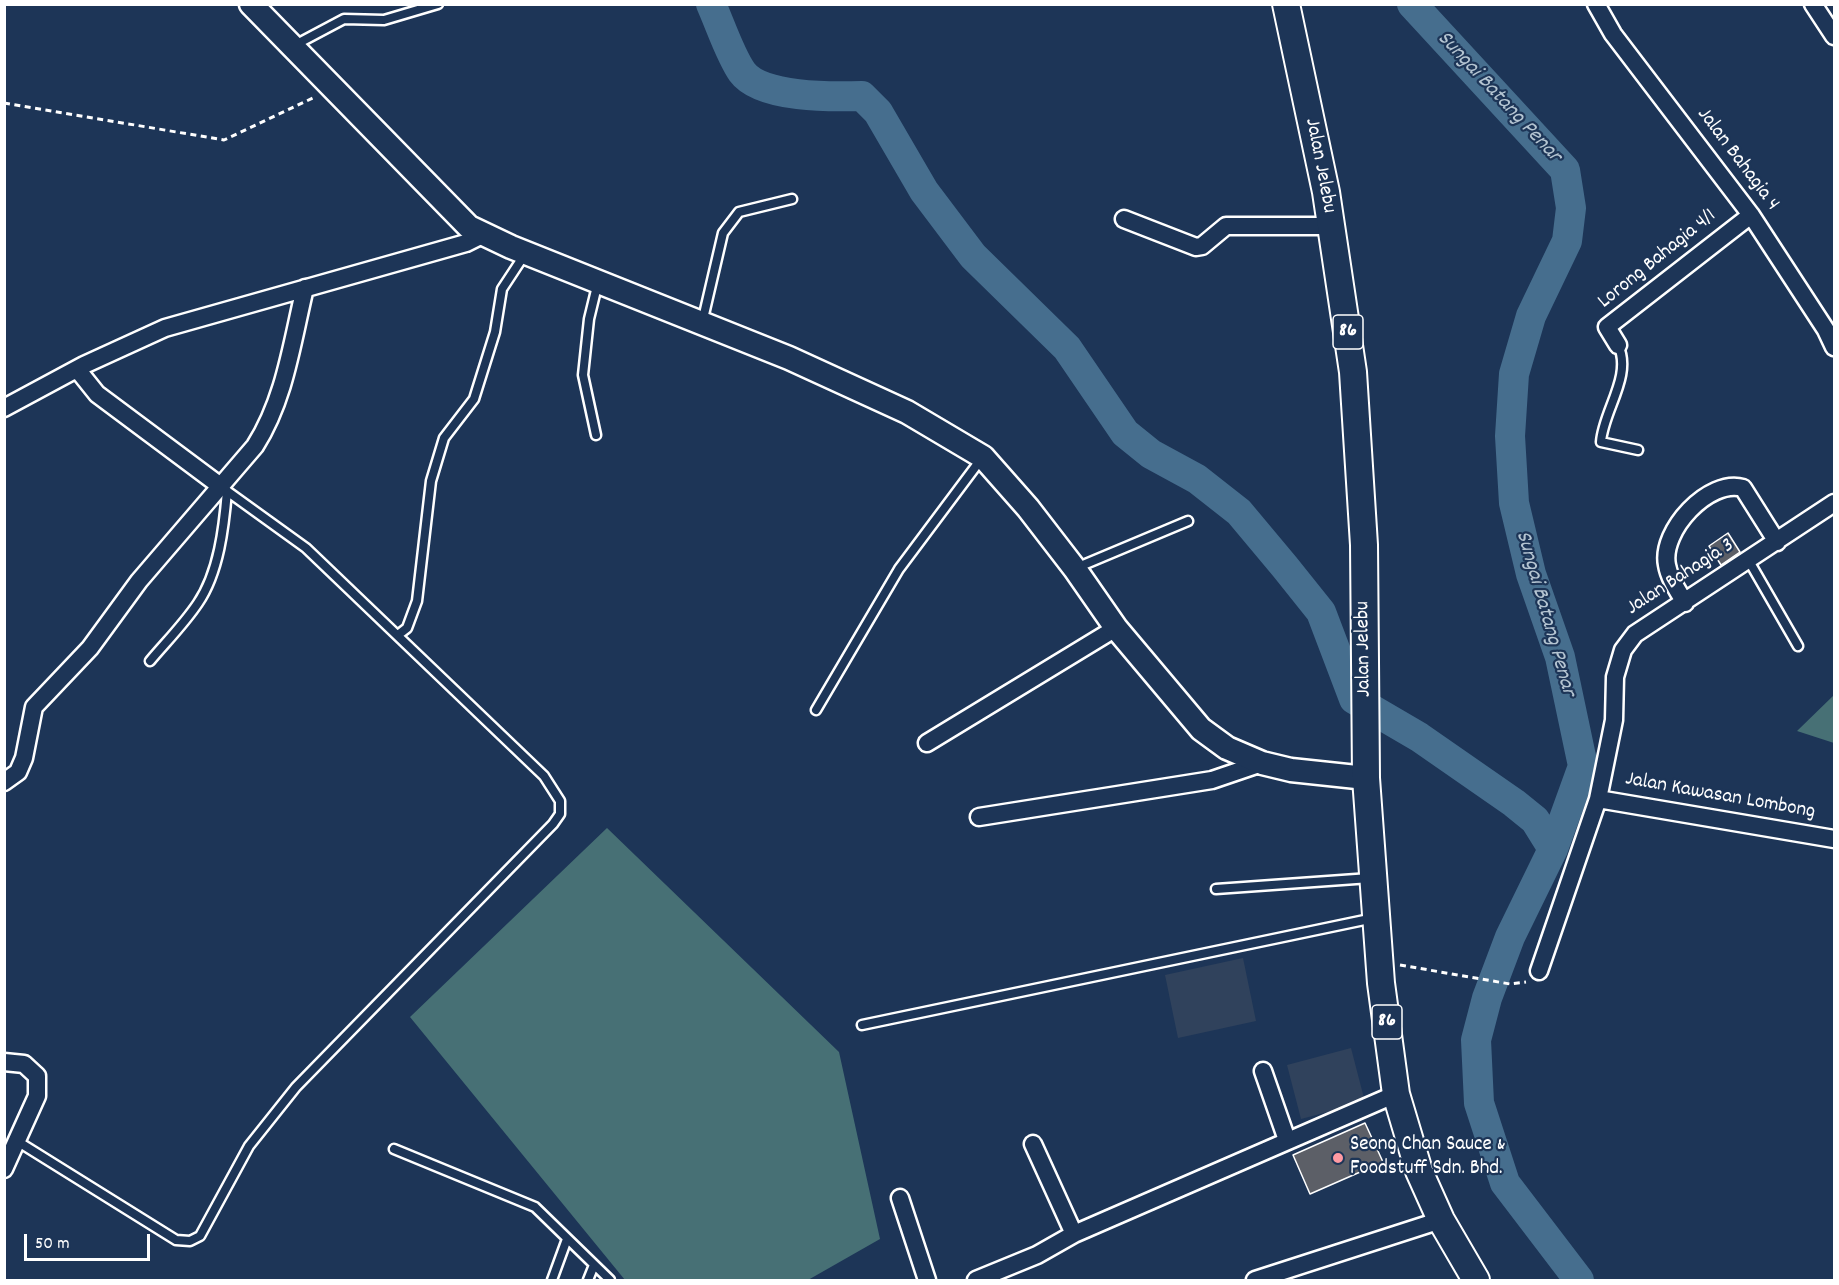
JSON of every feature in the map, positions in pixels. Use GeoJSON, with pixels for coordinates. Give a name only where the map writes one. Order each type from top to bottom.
{"type":"FeatureCollection","features":[{"type":"Feature","properties":{"kind":"main road","name":"Jalan Jelebu"},"geometry":{"type":"LineString","coordinates":[[1286,4],[1331,226],[1353,372],[1361,464],[1366,778],[1380,962],[1396,1094],[1419,1171],[1441,1220],[1476,1281]]}},
{"type":"Feature","properties":{"kind":"street"},"geometry":{"type":"LineString","coordinates":[[251,4],[469,227],[526,253],[789,358],[907,412],[983,458],[1075,569],[1116,628],[1201,729],[1227,748],[1262,763],[1291,770],[1366,778]]}},
{"type":"Feature","properties":{"kind":"street","name":"Jalan Bahagia 4"},"geometry":{"type":"LineString","coordinates":[[1596,4],[1613,34],[1751,215],[1826,330],[1834,347]]}},
{"type":"Feature","properties":{"kind":"street"},"geometry":{"type":"LineString","coordinates":[[1813,4],[1834,36]]}},
{"type":"Feature","properties":{"kind":"street","name":"Lorong Bahagia 4/1"},"geometry":{"type":"LineString","coordinates":[[1618,345],[1607,327],[1751,215]]}},
{"type":"Feature","properties":{"kind":"street"},"geometry":{"type":"LineString","coordinates":[[1124,219],[1196,247],[1202,246],[1226,226],[1331,226]]}},
{"type":"Feature","properties":{"kind":"street"},"geometry":{"type":"LineString","coordinates":[[4,408],[76,369],[165,328],[466,243],[484,234]]}},
{"type":"Feature","properties":{"kind":"street"},"geometry":{"type":"LineString","coordinates":[[4,782],[18,772],[24,758],[34,707],[90,648],[139,581],[223,488],[255,446],[278,405],[305,288]]}},
{"type":"Feature","properties":{"kind":"street"},"geometry":{"type":"LineString","coordinates":[[76,369],[97,394],[223,488]]}},
{"type":"Feature","properties":{"kind":"street"},"geometry":{"type":"LineString","coordinates":[[1685,603],[1666,564],[1667,542],[1681,518],[1708,496],[1733,485],[1743,488],[1777,542]]}},
{"type":"Feature","properties":{"kind":"street","name":"Jalan Bahagia 3"},"geometry":{"type":"LineString","coordinates":[[1539,971],[1598,799],[1614,720],[1615,677],[1623,650],[1635,634],[1834,503]]}},
{"type":"Feature","properties":{"kind":"street"},"geometry":{"type":"LineString","coordinates":[[927,743],[1116,628]]}},
{"type":"Feature","properties":{"kind":"street"},"geometry":{"type":"LineString","coordinates":[[979,817],[1212,780],[1262,763]]}},
{"type":"Feature","properties":{"kind":"street","name":"Jalan Kawasan Lombong"},"geometry":{"type":"LineString","coordinates":[[1598,799],[1834,839]]}},
{"type":"Feature","properties":{"kind":"street"},"geometry":{"type":"LineString","coordinates":[[4,1062],[24,1064],[37,1076],[37,1096],[4,1168]]}},
{"type":"Feature","properties":{"kind":"street"},"geometry":{"type":"LineString","coordinates":[[1263,1071],[1287,1140]]}},
{"type":"Feature","properties":{"kind":"street"},"geometry":{"type":"LineString","coordinates":[[976,1281],[1038,1255],[1074,1234],[1396,1094]]}},
{"type":"Feature","properties":{"kind":"street"},"geometry":{"type":"LineString","coordinates":[[1033,1144],[1074,1234]]}},
{"type":"Feature","properties":{"kind":"street"},"geometry":{"type":"LineString","coordinates":[[900,1198],[927,1281]]}},
{"type":"Feature","properties":{"kind":"street"},"geometry":{"type":"LineString","coordinates":[[1255,1281],[1441,1220]]}},
{"type":"Feature","properties":{"kind":"lane"},"geometry":{"type":"LineString","coordinates":[[292,46],[344,19],[384,20],[438,4]]}},
{"type":"Feature","properties":{"kind":"lane"},"geometry":{"type":"LineString","coordinates":[[702,323],[723,234],[739,212],[792,199]]}},
{"type":"Feature","properties":{"kind":"lane"},"geometry":{"type":"LineString","coordinates":[[398,635],[407,628],[417,601],[431,481],[444,438],[474,399],[495,332],[502,289],[526,253]]}},
{"type":"Feature","properties":{"kind":"lane"},"geometry":{"type":"LineString","coordinates":[[596,435],[584,375],[589,319],[598,282]]}},
{"type":"Feature","properties":{"kind":"lane"},"geometry":{"type":"LineString","coordinates":[[1618,345],[1624,357],[1617,391],[1602,429],[1601,442],[1638,450]]}},
{"type":"Feature","properties":{"kind":"lane"},"geometry":{"type":"LineString","coordinates":[[816,710],[899,569],[983,458]]}},
{"type":"Feature","properties":{"kind":"lane"},"geometry":{"type":"LineString","coordinates":[[17,1141],[176,1240],[190,1241],[200,1236],[249,1146],[296,1087],[553,824],[560,814],[560,801],[543,776],[398,635],[306,548],[223,488],[214,570],[199,602],[150,662]]}},
{"type":"Feature","properties":{"kind":"lane"},"geometry":{"type":"LineString","coordinates":[[1075,569],[1188,521]]}},
{"type":"Feature","properties":{"kind":"lane"},"geometry":{"type":"LineString","coordinates":[[1749,561],[1798,646]]}},
{"type":"Feature","properties":{"kind":"lane"},"geometry":{"type":"LineString","coordinates":[[1216,889],[1374,878]]}},
{"type":"Feature","properties":{"kind":"lane"},"geometry":{"type":"LineString","coordinates":[[862,1025],[1377,918]]}},
{"type":"Feature","properties":{"kind":"lane"},"geometry":{"type":"LineString","coordinates":[[394,1149],[535,1207],[610,1281]]}},
{"type":"Feature","properties":{"kind":"lane"},"geometry":{"type":"LineString","coordinates":[[552,1281],[567,1239]]}},
{"type":"Feature","properties":{"kind":"lane"},"geometry":{"type":"LineString","coordinates":[[588,1281],[594,1265]]}},
{"type":"Feature","properties":{"kind":"path"},"geometry":{"type":"LineString","coordinates":[[4,103],[224,140],[333,89]]}},
{"type":"Feature","properties":{"kind":"path"},"geometry":{"type":"LineString","coordinates":[[1380,962],[1510,984]]}},
{"type":"Feature","properties":{"kind":"shaded area"},"geometry":{"type":"Polygon","coordinates":[[[1243,958],[1256,1021],[1178,1038],[1165,975],[1243,958]]]}},
{"type":"Feature","properties":{"kind":"shaded area"},"geometry":{"type":"Polygon","coordinates":[[[1351,1048],[1365,1102],[1301,1119],[1287,1065],[1351,1048]]]}},
{"type":"Feature","properties":{"kind":"green space"},"geometry":{"type":"Polygon","coordinates":[[[1834,695],[1834,743],[1797,731],[1834,695]]]}},
{"type":"Feature","properties":{"kind":"green space"},"geometry":{"type":"Polygon","coordinates":[[[607,828],[839,1052],[880,1239],[808,1280],[625,1280],[410,1017],[607,828]]]}},
{"type":"Feature","properties":{"kind":"building"},"geometry":{"type":"Polygon","coordinates":[[[1728,533],[1740,552],[1721,565],[1709,546],[1728,533]]]}},
{"type":"Feature","properties":{"kind":"building","name":"Seong Chan Sauce & Foodstuff Sdn. Bhd."},"geometry":{"type":"Polygon","coordinates":[[[1365,1123],[1383,1162],[1310,1194],[1293,1155],[1365,1123]]]}},
{"type":"Feature","properties":{"kind":"waterway"},"geometry":{"type":"LineString","coordinates":[[711,4],[733,57],[751,81],[765,87],[798,94],[862,96],[878,112],[924,191],[973,256],[1067,348],[1125,433],[1151,454],[1197,479],[1239,512],[1285,567],[1321,612],[1354,699],[1419,737],[1514,803],[1535,820],[1553,849]]}},
{"type":"Feature","properties":{"kind":"waterway","name":"Sungai Batang Penar"},"geometry":{"type":"LineString","coordinates":[[1412,4],[1565,170],[1571,208],[1567,241],[1531,316],[1514,374],[1510,436],[1514,503],[1531,574],[1560,657],[1583,766],[1553,849],[1510,937],[1487,998],[1476,1040],[1479,1103],[1505,1183],[1579,1280]]}},
{"type":"Feature","properties":{"kind":"place","name":"Seong Chan Sauce & Foodstuff Sdn. Bhd."},"geometry":{"type":"Point","coordinates":[1338,1158]}}]}
